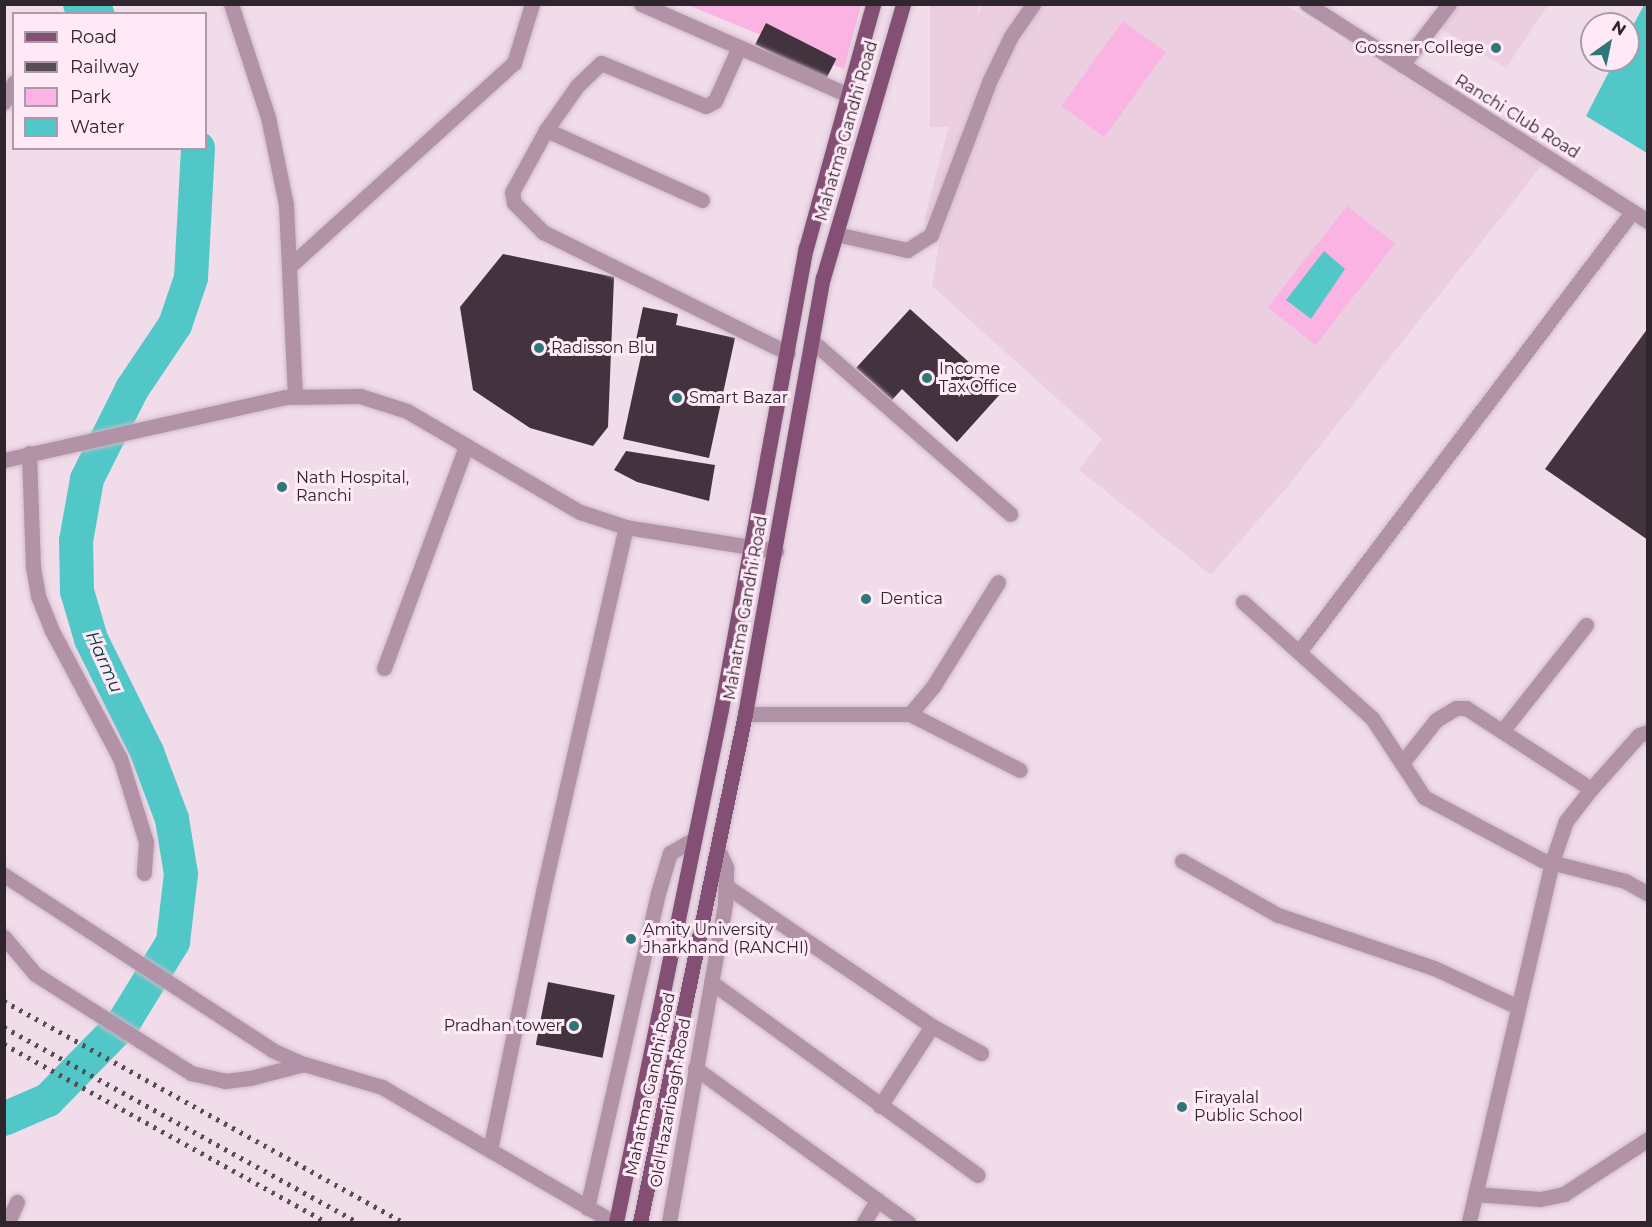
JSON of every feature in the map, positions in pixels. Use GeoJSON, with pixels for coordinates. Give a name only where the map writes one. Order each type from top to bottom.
{"type":"FeatureCollection","features":[{"type":"Feature","properties":{"kind":"main road","name":"Mahatma Gandhi Road"},"geometry":{"type":"LineString","coordinates":[[615,1222],[751,549],[806,248],[873,4]]}},
{"type":"Feature","properties":{"kind":"main road","name":"Mahatma Gandhi Road"},"geometry":{"type":"LineString","coordinates":[[640,1222],[745,714],[812,341],[836,234],[903,4]]}},
{"type":"Feature","properties":{"kind":"street"},"geometry":{"type":"LineString","coordinates":[[231,4],[268,117],[286,205],[291,266],[295,396]]}},
{"type":"Feature","properties":{"kind":"street"},"geometry":{"type":"LineString","coordinates":[[291,266],[514,63],[532,4]]}},
{"type":"Feature","properties":{"kind":"street"},"geometry":{"type":"LineString","coordinates":[[641,4],[848,95]]}},
{"type":"Feature","properties":{"kind":"street"},"geometry":{"type":"LineString","coordinates":[[836,234],[907,250],[932,235],[989,82],[1011,36],[1033,4]]}},
{"type":"Feature","properties":{"kind":"street","name":"Ranchi Club Road"},"geometry":{"type":"LineString","coordinates":[[1307,4],[1647,221]]}},
{"type":"Feature","properties":{"kind":"street"},"geometry":{"type":"LineString","coordinates":[[1402,65],[1449,4]]}},
{"type":"Feature","properties":{"kind":"street"},"geometry":{"type":"LineString","coordinates":[[739,47],[715,101],[706,106],[601,63],[577,86],[546,130],[513,192],[514,202],[543,232],[788,353]]}},
{"type":"Feature","properties":{"kind":"street"},"geometry":{"type":"LineString","coordinates":[[4,102],[12,86]]}},
{"type":"Feature","properties":{"kind":"street"},"geometry":{"type":"LineString","coordinates":[[546,130],[702,200]]}},
{"type":"Feature","properties":{"kind":"street"},"geometry":{"type":"LineString","coordinates":[[1299,652],[1632,212]]}},
{"type":"Feature","properties":{"kind":"street"},"geometry":{"type":"LineString","coordinates":[[812,341],[1010,514]]}},
{"type":"Feature","properties":{"kind":"street"},"geometry":{"type":"LineString","coordinates":[[4,459],[60,446],[127,435],[295,396],[360,396],[381,400],[580,512],[626,527],[751,549],[776,551]]}},
{"type":"Feature","properties":{"kind":"street"},"geometry":{"type":"LineString","coordinates":[[384,668],[466,446]]}},
{"type":"Feature","properties":{"kind":"street"},"geometry":{"type":"LineString","coordinates":[[29,453],[33,567],[38,596],[51,628],[120,758],[146,842],[144,873]]}},
{"type":"Feature","properties":{"kind":"street"},"geometry":{"type":"LineString","coordinates":[[490,1150],[544,887],[626,527]]}},
{"type":"Feature","properties":{"kind":"street"},"geometry":{"type":"LineString","coordinates":[[910,714],[949,663],[998,582]]}},
{"type":"Feature","properties":{"kind":"street"},"geometry":{"type":"LineString","coordinates":[[1243,602],[1372,718],[1424,797],[1552,862],[1625,881],[1647,894]]}},
{"type":"Feature","properties":{"kind":"street"},"geometry":{"type":"LineString","coordinates":[[1503,730],[1586,625]]}},
{"type":"Feature","properties":{"kind":"street"},"geometry":{"type":"LineString","coordinates":[[1402,763],[1436,720],[1456,708],[1480,715],[1591,789]]}},
{"type":"Feature","properties":{"kind":"street"},"geometry":{"type":"LineString","coordinates":[[745,714],[910,714],[1020,771]]}},
{"type":"Feature","properties":{"kind":"street"},"geometry":{"type":"LineString","coordinates":[[1469,1222],[1516,1006],[1552,862],[1566,821],[1639,735],[1647,732]]}},
{"type":"Feature","properties":{"kind":"street"},"geometry":{"type":"LineString","coordinates":[[588,1208],[658,893],[670,853],[694,839]]}},
{"type":"Feature","properties":{"kind":"street","name":"Old Hazaribagh Road"},"geometry":{"type":"LineString","coordinates":[[669,1222],[726,886],[726,867],[718,850]]}},
{"type":"Feature","properties":{"kind":"street"},"geometry":{"type":"LineString","coordinates":[[1182,861],[1278,915],[1434,968],[1516,1006]]}},
{"type":"Feature","properties":{"kind":"street"},"geometry":{"type":"LineString","coordinates":[[4,875],[197,1004],[272,1050],[304,1064],[382,1086],[615,1222]]}},
{"type":"Feature","properties":{"kind":"street"},"geometry":{"type":"LineString","coordinates":[[726,886],[932,1026],[981,1053]]}},
{"type":"Feature","properties":{"kind":"street"},"geometry":{"type":"LineString","coordinates":[[4,937],[35,974],[191,1073],[225,1081],[250,1078],[304,1064]]}},
{"type":"Feature","properties":{"kind":"street"},"geometry":{"type":"LineString","coordinates":[[711,982],[978,1175]]}},
{"type":"Feature","properties":{"kind":"street"},"geometry":{"type":"LineString","coordinates":[[880,1106],[932,1026]]}},
{"type":"Feature","properties":{"kind":"street"},"geometry":{"type":"LineString","coordinates":[[694,1068],[908,1222]]}},
{"type":"Feature","properties":{"kind":"street"},"geometry":{"type":"LineString","coordinates":[[1475,1194],[1552,1198],[1581,1185],[1644,1141],[1647,1158]]}},
{"type":"Feature","properties":{"kind":"street"},"geometry":{"type":"LineString","coordinates":[[864,1222],[877,1200]]}},
{"type":"Feature","properties":{"kind":"street"},"geometry":{"type":"LineString","coordinates":[[8,1222],[17,1202]]}},
{"type":"Feature","properties":{"kind":"shaded area"},"geometry":{"type":"Polygon","coordinates":[[[930,5],[978,5],[978,127],[930,127],[930,5]]]}},
{"type":"Feature","properties":{"kind":"shaded area"},"geometry":{"type":"Polygon","coordinates":[[[981,5],[1286,5],[1543,164],[1292,481],[1211,575],[1079,470],[1102,439],[932,286],[942,225],[924,220],[981,5]]]}},
{"type":"Feature","properties":{"kind":"shaded area","name":"Gossner College"},"geometry":{"type":"Polygon","coordinates":[[[1455,5],[1548,5],[1506,68],[1440,28],[1455,5]]]}},
{"type":"Feature","properties":{"kind":"green space"},"geometry":{"type":"Polygon","coordinates":[[[688,5],[861,5],[844,69],[688,5]]]}},
{"type":"Feature","properties":{"kind":"green space"},"geometry":{"type":"Polygon","coordinates":[[[1123,21],[1166,52],[1104,137],[1061,106],[1123,21]]]}},
{"type":"Feature","properties":{"kind":"green space"},"geometry":{"type":"Polygon","coordinates":[[[1347,206],[1395,244],[1316,345],[1268,308],[1347,206]]]}},
{"type":"Feature","properties":{"kind":"water"},"geometry":{"type":"Polygon","coordinates":[[[1644,5],[1648,5],[1647,153],[1586,116],[1609,72],[1640,72],[1640,12],[1644,5]]]}},
{"type":"Feature","properties":{"kind":"water"},"geometry":{"type":"Polygon","coordinates":[[[1324,251],[1345,269],[1311,319],[1286,300],[1324,251]]]}},
{"type":"Feature","properties":{"kind":"building"},"geometry":{"type":"Polygon","coordinates":[[[766,23],[836,59],[825,80],[755,44],[766,23]]]}},
{"type":"Feature","properties":{"kind":"building","name":"Radisson Blu"},"geometry":{"type":"Polygon","coordinates":[[[503,254],[614,277],[608,427],[593,446],[530,428],[473,390],[460,307],[503,254]]]}},
{"type":"Feature","properties":{"kind":"building","name":"Smart Bazar"},"geometry":{"type":"Polygon","coordinates":[[[643,307],[678,314],[676,325],[735,338],[709,458],[623,439],[641,356],[633,354],[643,307]]]}},
{"type":"Feature","properties":{"kind":"building","name":"Income Tax Office"},"geometry":{"type":"Polygon","coordinates":[[[910,309],[1002,392],[957,442],[902,389],[892,400],[856,368],[910,309]]]}},
{"type":"Feature","properties":{"kind":"building"},"geometry":{"type":"Polygon","coordinates":[[[1648,328],[1648,540],[1545,469],[1648,328]]]}},
{"type":"Feature","properties":{"kind":"building"},"geometry":{"type":"Polygon","coordinates":[[[626,451],[715,465],[709,501],[637,482],[614,470],[626,451]]]}},
{"type":"Feature","properties":{"kind":"building","name":"Pradhan tower"},"geometry":{"type":"Polygon","coordinates":[[[548,982],[615,995],[603,1058],[536,1045],[548,982]]]}},
{"type":"Feature","properties":{"kind":"waterway","name":"Harmu"},"geometry":{"type":"LineString","coordinates":[[80,4],[94,12]]}},
{"type":"Feature","properties":{"kind":"waterway","name":"Harmu"},"geometry":{"type":"LineString","coordinates":[[4,1119],[48,1100],[124,1022],[173,942],[181,874],[172,819],[147,752],[91,639],[77,591],[76,541],[87,479],[132,389],[175,325],[191,278],[198,150]]}},
{"type":"Feature","properties":{"kind":"railway"},"geometry":{"type":"LineString","coordinates":[[4,1001],[403,1222]]}},
{"type":"Feature","properties":{"kind":"railway"},"geometry":{"type":"LineString","coordinates":[[4,1027],[357,1222]]}},
{"type":"Feature","properties":{"kind":"railway"},"geometry":{"type":"LineString","coordinates":[[4,1044],[326,1222]]}},
{"type":"Feature","properties":{"kind":"place","name":"Gossner College"},"geometry":{"type":"Point","coordinates":[1496,48]}},
{"type":"Feature","properties":{"kind":"place","name":"Radisson Blu"},"geometry":{"type":"Point","coordinates":[539,348]}},
{"type":"Feature","properties":{"kind":"place","name":"Income Tax Office"},"geometry":{"type":"Point","coordinates":[927,378]}},
{"type":"Feature","properties":{"kind":"place","name":"Smart Bazar"},"geometry":{"type":"Point","coordinates":[677,398]}},
{"type":"Feature","properties":{"kind":"place","name":"Nath Hospital, Ranchi"},"geometry":{"type":"Point","coordinates":[282,487]}},
{"type":"Feature","properties":{"kind":"place","name":"Dentica"},"geometry":{"type":"Point","coordinates":[866,599]}},
{"type":"Feature","properties":{"kind":"place","name":"Amity University Jharkhand (RANCHI)"},"geometry":{"type":"Point","coordinates":[631,939]}},
{"type":"Feature","properties":{"kind":"place","name":"Pradhan tower"},"geometry":{"type":"Point","coordinates":[574,1026]}},
{"type":"Feature","properties":{"kind":"place","name":"Firayalal Public School"},"geometry":{"type":"Point","coordinates":[1182,1107]}}]}
